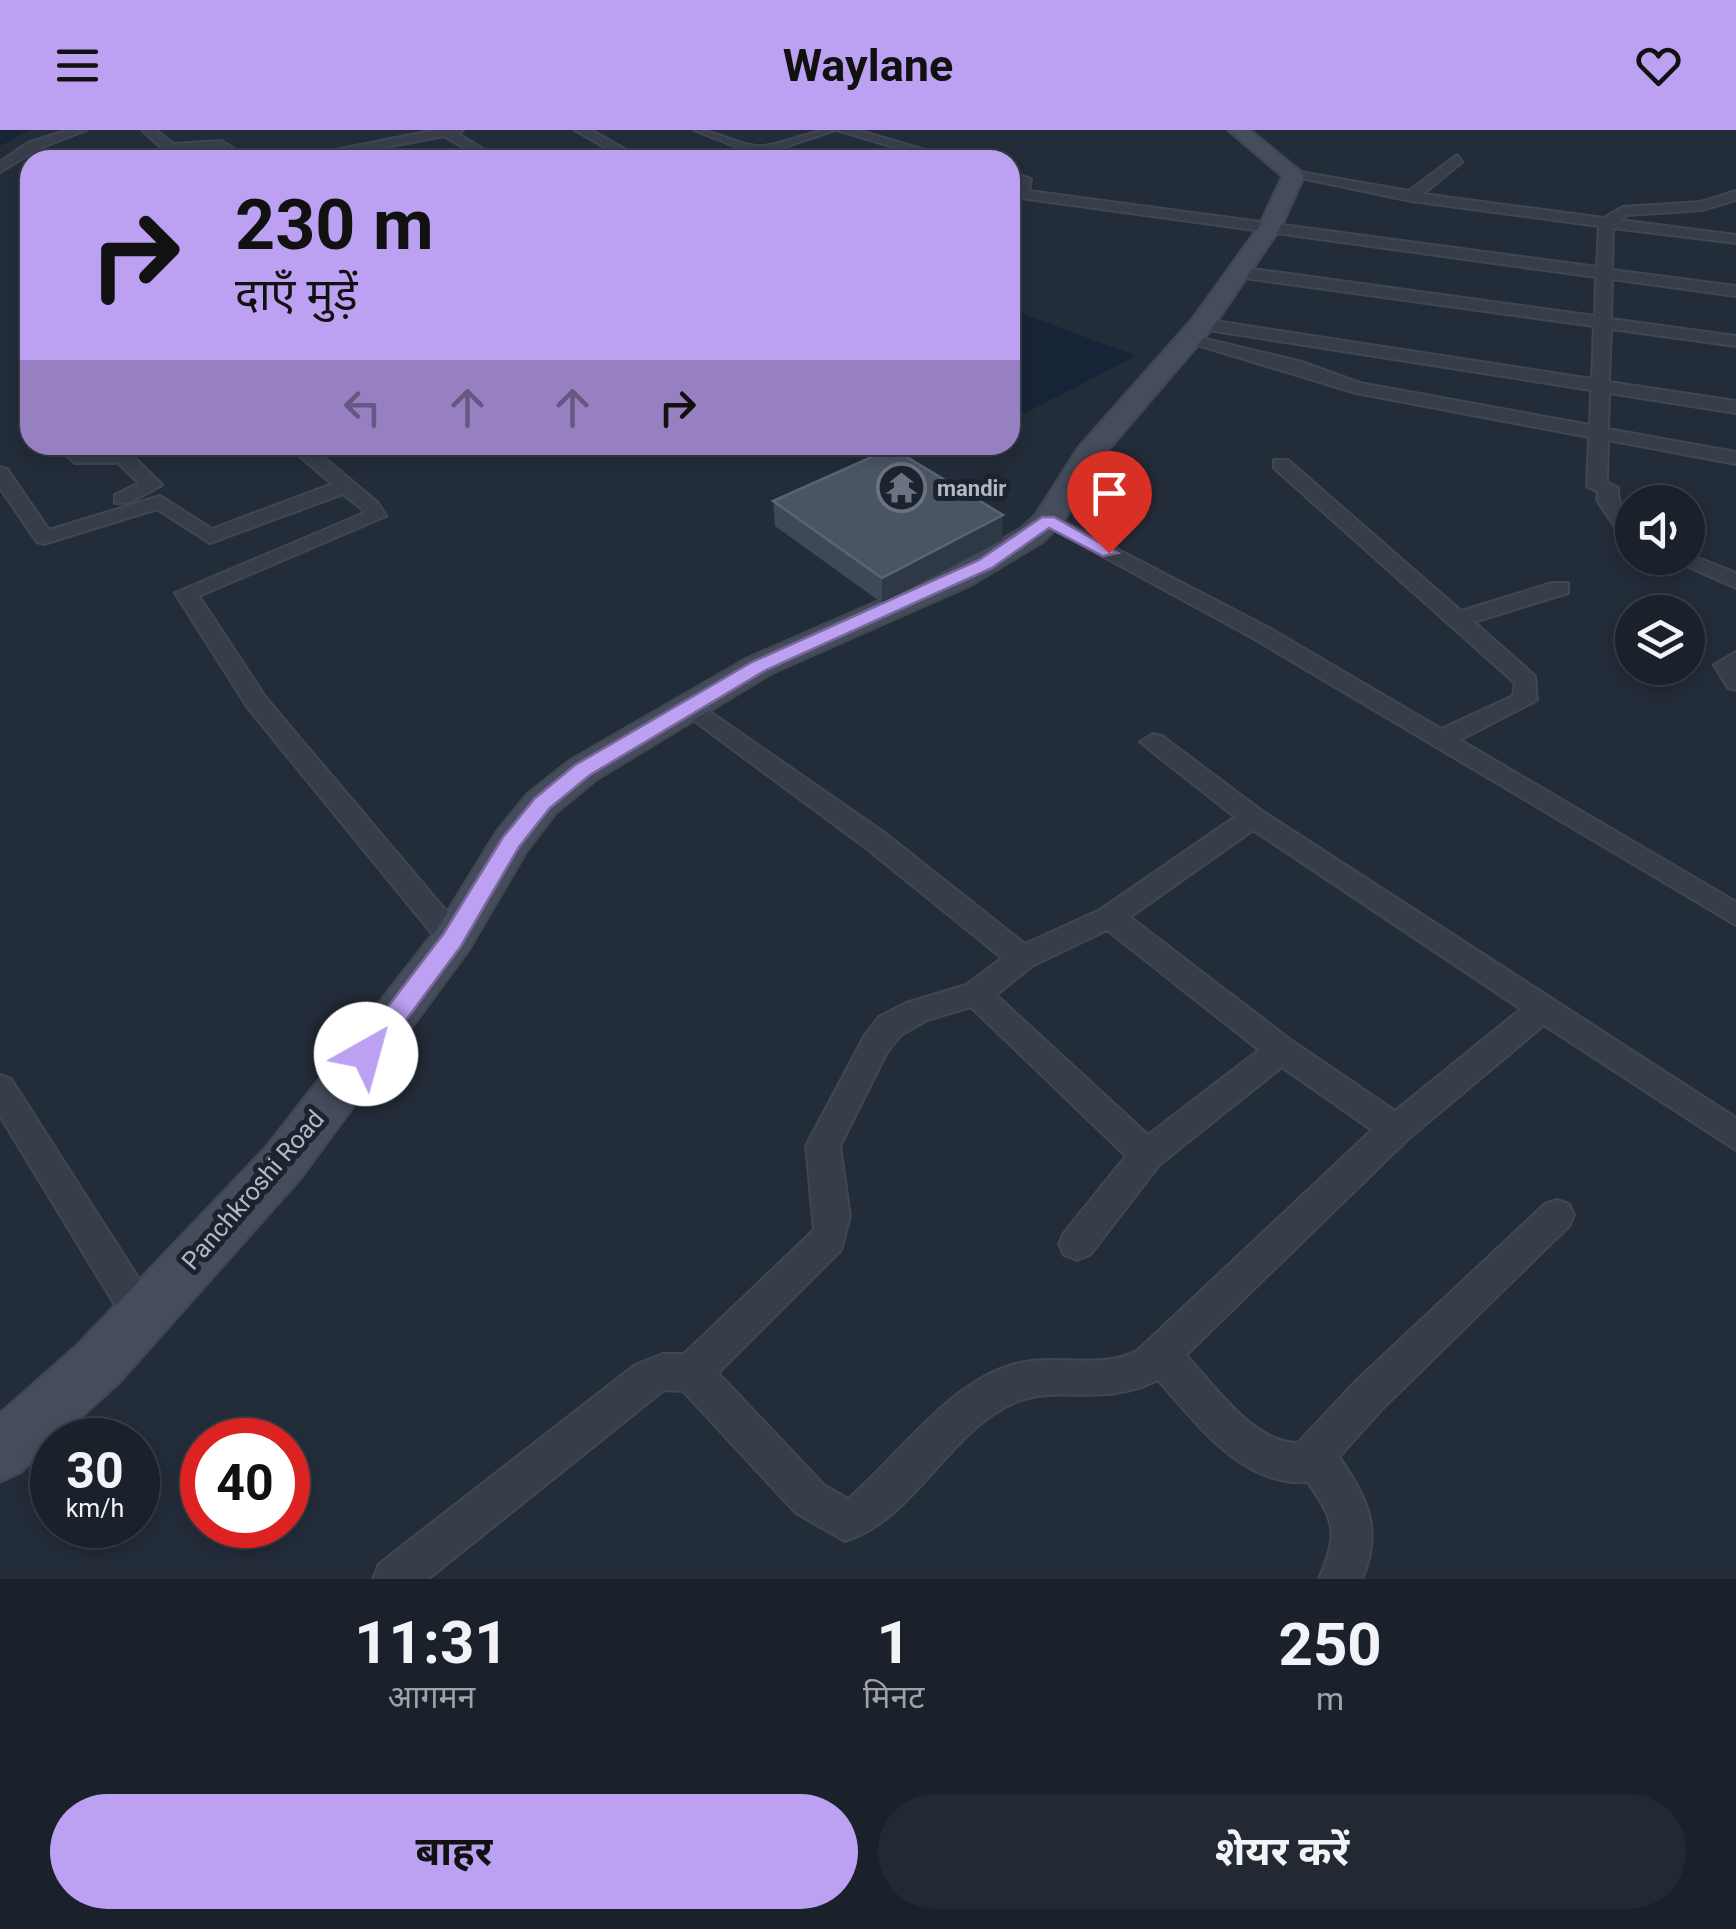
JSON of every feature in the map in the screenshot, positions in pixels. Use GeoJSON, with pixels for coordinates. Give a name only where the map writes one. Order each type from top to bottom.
{"type":"FeatureCollection","features":[{"type":"Feature","properties":{"kind":"street"},"geometry":{"type":"LineString","coordinates":[[27,150],[80,130]]}},
{"type":"Feature","properties":{"kind":"street"},"geometry":{"type":"LineString","coordinates":[[148,130],[170,148],[221,144],[230,150]]}},
{"type":"Feature","properties":{"kind":"street"},"geometry":{"type":"LineString","coordinates":[[581,130],[615,150]]}},
{"type":"Feature","properties":{"kind":"street"},"geometry":{"type":"LineString","coordinates":[[700,130],[748,150]]}},
{"type":"Feature","properties":{"kind":"street"},"geometry":{"type":"LineString","coordinates":[[773,150],[825,130]]}},
{"type":"Feature","properties":{"kind":"street"},"geometry":{"type":"LineString","coordinates":[[842,130],[915,150]]}},
{"type":"Feature","properties":{"kind":"street"},"geometry":{"type":"LineString","coordinates":[[1238,130],[1294,175],[1411,197],[1736,238]]}},
{"type":"Feature","properties":{"kind":"street"},"geometry":{"type":"LineString","coordinates":[[348,150],[451,131],[479,150]]}},
{"type":"Feature","properties":{"kind":"street"},"geometry":{"type":"LineString","coordinates":[[1411,197],[1458,159]]}},
{"type":"Feature","properties":{"kind":"street","name":"Panchkroshi Road"},"geometry":{"type":"LineString","coordinates":[[0,1452],[98,1364],[283,1163],[452,939],[511,842],[542,803],[582,770],[759,666],[959,578],[1012,550],[1048,521],[1088,455],[1195,332],[1238,272],[1270,226],[1294,175]]}},
{"type":"Feature","properties":{"kind":"street"},"geometry":{"type":"LineString","coordinates":[[1606,223],[1623,212],[1702,206],[1736,194]]}},
{"type":"Feature","properties":{"kind":"street"},"geometry":{"type":"LineString","coordinates":[[1020,200],[1270,226],[1736,291]]}},
{"type":"Feature","properties":{"kind":"street"},"geometry":{"type":"LineString","coordinates":[[1606,223],[1600,435],[1603,487],[1615,512]]}},
{"type":"Feature","properties":{"kind":"street"},"geometry":{"type":"LineString","coordinates":[[1238,272],[1736,342]]}},
{"type":"Feature","properties":{"kind":"street"},"geometry":{"type":"LineString","coordinates":[[1195,332],[1736,407]]}},
{"type":"Feature","properties":{"kind":"street"},"geometry":{"type":"LineString","coordinates":[[1195,332],[1356,388],[1736,458]]}},
{"type":"Feature","properties":{"kind":"street"},"geometry":{"type":"LineString","coordinates":[[77,455],[82,459],[124,457],[152,485],[121,496],[123,510]]}},
{"type":"Feature","properties":{"kind":"street"},"geometry":{"type":"LineString","coordinates":[[309,455],[377,513],[372,520],[186,593],[257,703],[452,939]]}},
{"type":"Feature","properties":{"kind":"street"},"geometry":{"type":"LineString","coordinates":[[1280,464],[1527,682],[1525,700],[1440,739]]}},
{"type":"Feature","properties":{"kind":"street"},"geometry":{"type":"LineString","coordinates":[[0,473],[44,538],[123,510],[160,502],[210,537],[346,486]]}},
{"type":"Feature","properties":{"kind":"street"},"geometry":{"type":"LineString","coordinates":[[1048,521],[1261,633],[1736,916]]}},
{"type":"Feature","properties":{"kind":"street"},"geometry":{"type":"LineString","coordinates":[[1705,568],[1736,580]]}},
{"type":"Feature","properties":{"kind":"street"},"geometry":{"type":"LineString","coordinates":[[1456,620],[1560,588]]}},
{"type":"Feature","properties":{"kind":"street"},"geometry":{"type":"LineString","coordinates":[[1736,658],[1726,665],[1736,682]]}},
{"type":"Feature","properties":{"kind":"street"},"geometry":{"type":"LineString","coordinates":[[690,706],[876,841],[1022,958]]}},
{"type":"Feature","properties":{"kind":"street"},"geometry":{"type":"LineString","coordinates":[[1153,742],[1253,817],[1736,1136]]}},
{"type":"Feature","properties":{"kind":"street"},"geometry":{"type":"LineString","coordinates":[[692,1373],[828,1240],[835,1218],[820,1162],[823,1146],[881,1034],[917,1011],[976,994],[1022,958],[1110,916],[1253,817]]}},
{"type":"Feature","properties":{"kind":"street"},"geometry":{"type":"LineString","coordinates":[[1110,916],[1281,1050],[1396,1129]]}},
{"type":"Feature","properties":{"kind":"street"},"geometry":{"type":"LineString","coordinates":[[976,994],[1147,1155]]}},
{"type":"Feature","properties":{"kind":"street"},"geometry":{"type":"LineString","coordinates":[[394,1579],[648,1378],[663,1372],[692,1373],[810,1499],[845,1520],[861,1515],[994,1392],[1028,1381],[1115,1380],[1136,1372],[1160,1354],[1396,1129],[1544,1008]]}},
{"type":"Feature","properties":{"kind":"street"},"geometry":{"type":"LineString","coordinates":[[1077,1244],[1147,1155],[1281,1050]]}},
{"type":"Feature","properties":{"kind":"street"},"geometry":{"type":"LineString","coordinates":[[0,1088],[142,1316]]}},
{"type":"Feature","properties":{"kind":"street"},"geometry":{"type":"LineString","coordinates":[[1160,1354],[1257,1454],[1290,1467],[1314,1456],[1368,1395],[1557,1215]]}},
{"type":"Feature","properties":{"kind":"street"},"geometry":{"type":"LineString","coordinates":[[1314,1456],[1355,1518],[1356,1540],[1340,1579]]}},
{"type":"Feature","properties":{"kind":"water"},"geometry":{"type":"Polygon","coordinates":[[[1020,313],[1136,356],[1025,413],[1020,411],[1020,313]]]}},
{"type":"Feature","properties":{"kind":"building"},"geometry":{"type":"Polygon","coordinates":[[[876,455],[904,455],[1003,515],[882,578],[773,501],[876,455]]]}},
{"type":"Feature","properties":{"kind":"waterway"},"geometry":{"type":"LineString","coordinates":[[0,138],[15,130]]}},
{"type":"Feature","properties":{"kind":"place","name":"mandir"},"geometry":{"type":"Point","coordinates":[902,488]}},
{"type":"Feature","properties":{"kind":"route"},"geometry":{"type":"LineString","coordinates":[[366,1054],[452,939],[511,842],[542,803],[582,770],[759,666],[986,564],[1012,550],[1048,521],[1109,553]]}}]}
